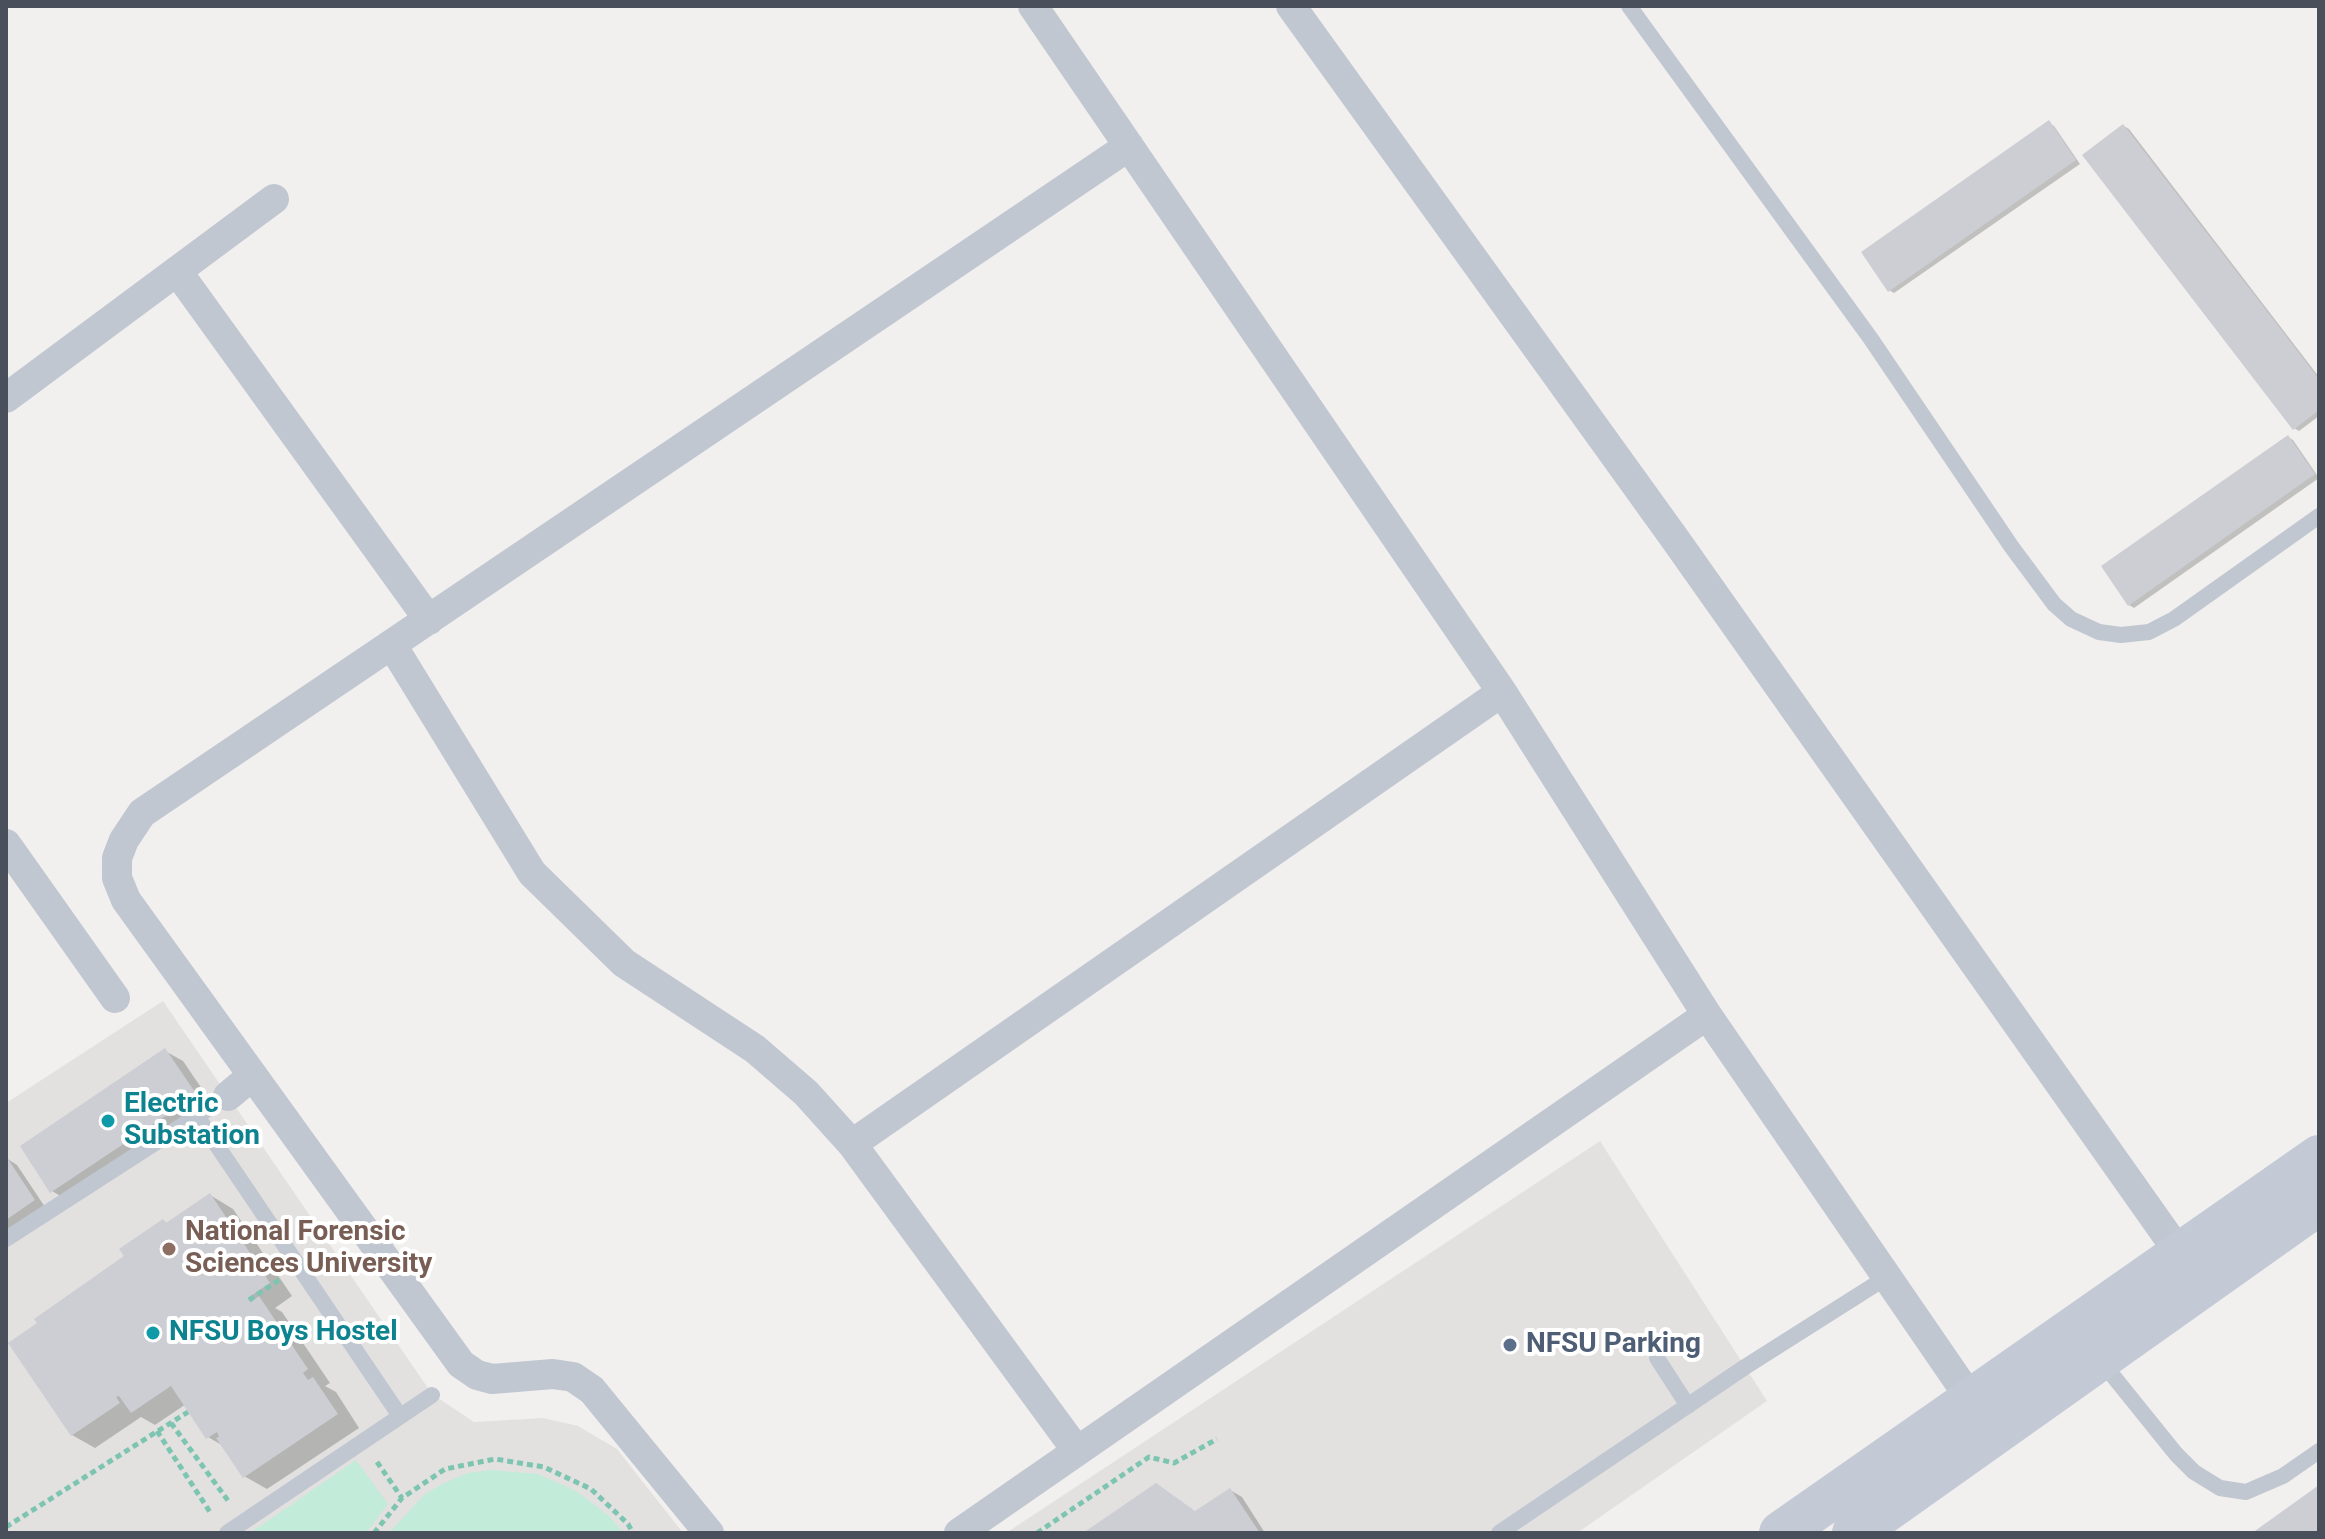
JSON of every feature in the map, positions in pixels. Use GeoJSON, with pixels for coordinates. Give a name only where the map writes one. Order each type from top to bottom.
{"type":"FeatureCollection","features":[{"type":"Feature","properties":{"kind":"street"},"geometry":{"type":"LineString","coordinates":[[1033,6],[1502,692],[1707,1015],[1983,1417]]}},
{"type":"Feature","properties":{"kind":"street"},"geometry":{"type":"LineString","coordinates":[[1291,6],[1675,539],[2192,1270]]}},
{"type":"Feature","properties":{"kind":"street"},"geometry":{"type":"LineString","coordinates":[[709,1533],[592,1390],[573,1377],[553,1374],[492,1379],[477,1375],[461,1364],[126,900],[117,878],[117,858],[124,840],[142,813],[1129,146]]}},
{"type":"Feature","properties":{"kind":"street"},"geometry":{"type":"LineString","coordinates":[[6,398],[274,199]]}},
{"type":"Feature","properties":{"kind":"street"},"geometry":{"type":"LineString","coordinates":[[177,271],[429,620]]}},
{"type":"Feature","properties":{"kind":"street"},"geometry":{"type":"LineString","coordinates":[[392,645],[532,873],[624,963],[755,1049],[806,1093],[852,1144],[1077,1451]]}},
{"type":"Feature","properties":{"kind":"street"},"geometry":{"type":"LineString","coordinates":[[852,1144],[1502,692]]}},
{"type":"Feature","properties":{"kind":"street"},"geometry":{"type":"LineString","coordinates":[[6,844],[115,998]]}},
{"type":"Feature","properties":{"kind":"street"},"geometry":{"type":"LineString","coordinates":[[959,1533],[1707,1015]]}},
{"type":"Feature","properties":{"kind":"street"},"geometry":{"type":"LineString","coordinates":[[228,1096],[252,1076]]}},
{"type":"Feature","properties":{"kind":"street"},"geometry":{"type":"LineString","coordinates":[[1781,1533],[1983,1417],[2192,1270],[2319,1157]]}},
{"type":"Feature","properties":{"kind":"street"},"geometry":{"type":"LineString","coordinates":[[2192,1270],[2319,1203]]}},
{"type":"Feature","properties":{"kind":"street"},"geometry":{"type":"LineString","coordinates":[[1854,1533],[1983,1417]]}},
{"type":"Feature","properties":{"kind":"lane"},"geometry":{"type":"LineString","coordinates":[[1629,6],[1871,339],[2011,546],[2054,604],[2071,619],[2110,634],[2149,632],[2174,619],[2319,516]]}},
{"type":"Feature","properties":{"kind":"lane"},"geometry":{"type":"LineString","coordinates":[[6,1239],[228,1096]]}},
{"type":"Feature","properties":{"kind":"lane"},"geometry":{"type":"LineString","coordinates":[[197,1116],[400,1416]]}},
{"type":"Feature","properties":{"kind":"lane"},"geometry":{"type":"LineString","coordinates":[[1499,1533],[1887,1277]]}},
{"type":"Feature","properties":{"kind":"lane"},"geometry":{"type":"LineString","coordinates":[[2089,1342],[2176,1454],[2194,1472],[2220,1488],[2246,1492],[2283,1476],[2319,1451]]}},
{"type":"Feature","properties":{"kind":"lane"},"geometry":{"type":"LineString","coordinates":[[1657,1358],[1688,1406]]}},
{"type":"Feature","properties":{"kind":"lane"},"geometry":{"type":"LineString","coordinates":[[222,1527],[243,1522],[432,1395]]}},
{"type":"Feature","properties":{"kind":"path"},"geometry":{"type":"LineString","coordinates":[[6,1527],[188,1412]]}},
{"type":"Feature","properties":{"kind":"path"},"geometry":{"type":"LineString","coordinates":[[171,1423],[243,1522]]}},
{"type":"Feature","properties":{"kind":"path"},"geometry":{"type":"LineString","coordinates":[[157,1431],[222,1527]]}},
{"type":"Feature","properties":{"kind":"path"},"geometry":{"type":"LineString","coordinates":[[1037,1533],[1149,1457],[1174,1463],[1217,1439]]}},
{"type":"Feature","properties":{"kind":"path"},"geometry":{"type":"LineString","coordinates":[[362,1442],[402,1498]]}},
{"type":"Feature","properties":{"kind":"path"},"geometry":{"type":"LineString","coordinates":[[374,1533],[402,1498],[445,1469],[495,1459],[544,1467],[591,1489],[628,1524],[633,1533]]}},
{"type":"Feature","properties":{"kind":"shaded area","name":"National Forensic Sciences University"},"geometry":{"type":"Polygon","coordinates":[[[163,1001],[432,1394],[474,1422],[543,1418],[578,1426],[617,1449],[683,1533],[6,1533],[6,1103],[163,1001]]]}},
{"type":"Feature","properties":{"kind":"shaded area","name":"NFSU Parking"},"geometry":{"type":"Polygon","coordinates":[[[1600,1141],[1767,1401],[1577,1533],[1006,1533],[1600,1141]]]}},
{"type":"Feature","properties":{"kind":"green space"},"geometry":{"type":"Polygon","coordinates":[[[356,1460],[388,1504],[366,1533],[250,1533],[356,1460]]]}},
{"type":"Feature","properties":{"kind":"green space"},"geometry":{"type":"Polygon","coordinates":[[[491,1470],[538,1474],[576,1491],[608,1515],[624,1533],[389,1533],[424,1495],[468,1473],[491,1470]]]}},
{"type":"Feature","properties":{"kind":"building"},"geometry":{"type":"Polygon","coordinates":[[[2049,120],[2076,160],[1888,292],[1861,252],[2049,120]]]}},
{"type":"Feature","properties":{"kind":"building"},"geometry":{"type":"Polygon","coordinates":[[[2123,124],[2319,379],[2319,410],[2293,430],[2082,155],[2123,124]]]}},
{"type":"Feature","properties":{"kind":"building"},"geometry":{"type":"Polygon","coordinates":[[[2288,435],[2315,474],[2128,606],[2101,566],[2288,435]]]}},
{"type":"Feature","properties":{"kind":"building","name":"Electric Substation"},"geometry":{"type":"Polygon","coordinates":[[[165,1048],[197,1095],[50,1193],[20,1146],[165,1048]]]}},
{"type":"Feature","properties":{"kind":"building"},"geometry":{"type":"Polygon","coordinates":[[[6,1156],[35,1200],[6,1220],[6,1156]]]}},
{"type":"Feature","properties":{"kind":"building","name":"NFSU Boys Hostel"},"geometry":{"type":"Polygon","coordinates":[[[210,1193],[270,1283],[249,1300],[251,1302],[259,1296],[308,1369],[303,1373],[308,1380],[313,1377],[338,1414],[243,1478],[216,1438],[219,1437],[217,1432],[206,1439],[171,1386],[131,1413],[119,1396],[116,1397],[120,1403],[71,1436],[8,1343],[37,1323],[34,1319],[124,1256],[119,1249],[163,1219],[166,1223],[210,1193]]]}},
{"type":"Feature","properties":{"kind":"building"},"geometry":{"type":"Polygon","coordinates":[[[1156,1483],[1195,1511],[1230,1488],[1260,1533],[1083,1533],[1156,1483]]]}},
{"type":"Feature","properties":{"kind":"building"},"geometry":{"type":"Polygon","coordinates":[[[2319,1485],[2319,1533],[2252,1533],[2319,1485]]]}},
{"type":"Feature","properties":{"kind":"place","name":"Electric Substation"},"geometry":{"type":"Point","coordinates":[108,1121]}},
{"type":"Feature","properties":{"kind":"place","name":"National Forensic Sciences University"},"geometry":{"type":"Point","coordinates":[169,1249]}},
{"type":"Feature","properties":{"kind":"place","name":"NFSU Boys Hostel"},"geometry":{"type":"Point","coordinates":[153,1333]}},
{"type":"Feature","properties":{"kind":"place","name":"NFSU Parking"},"geometry":{"type":"Point","coordinates":[1510,1345]}}]}
